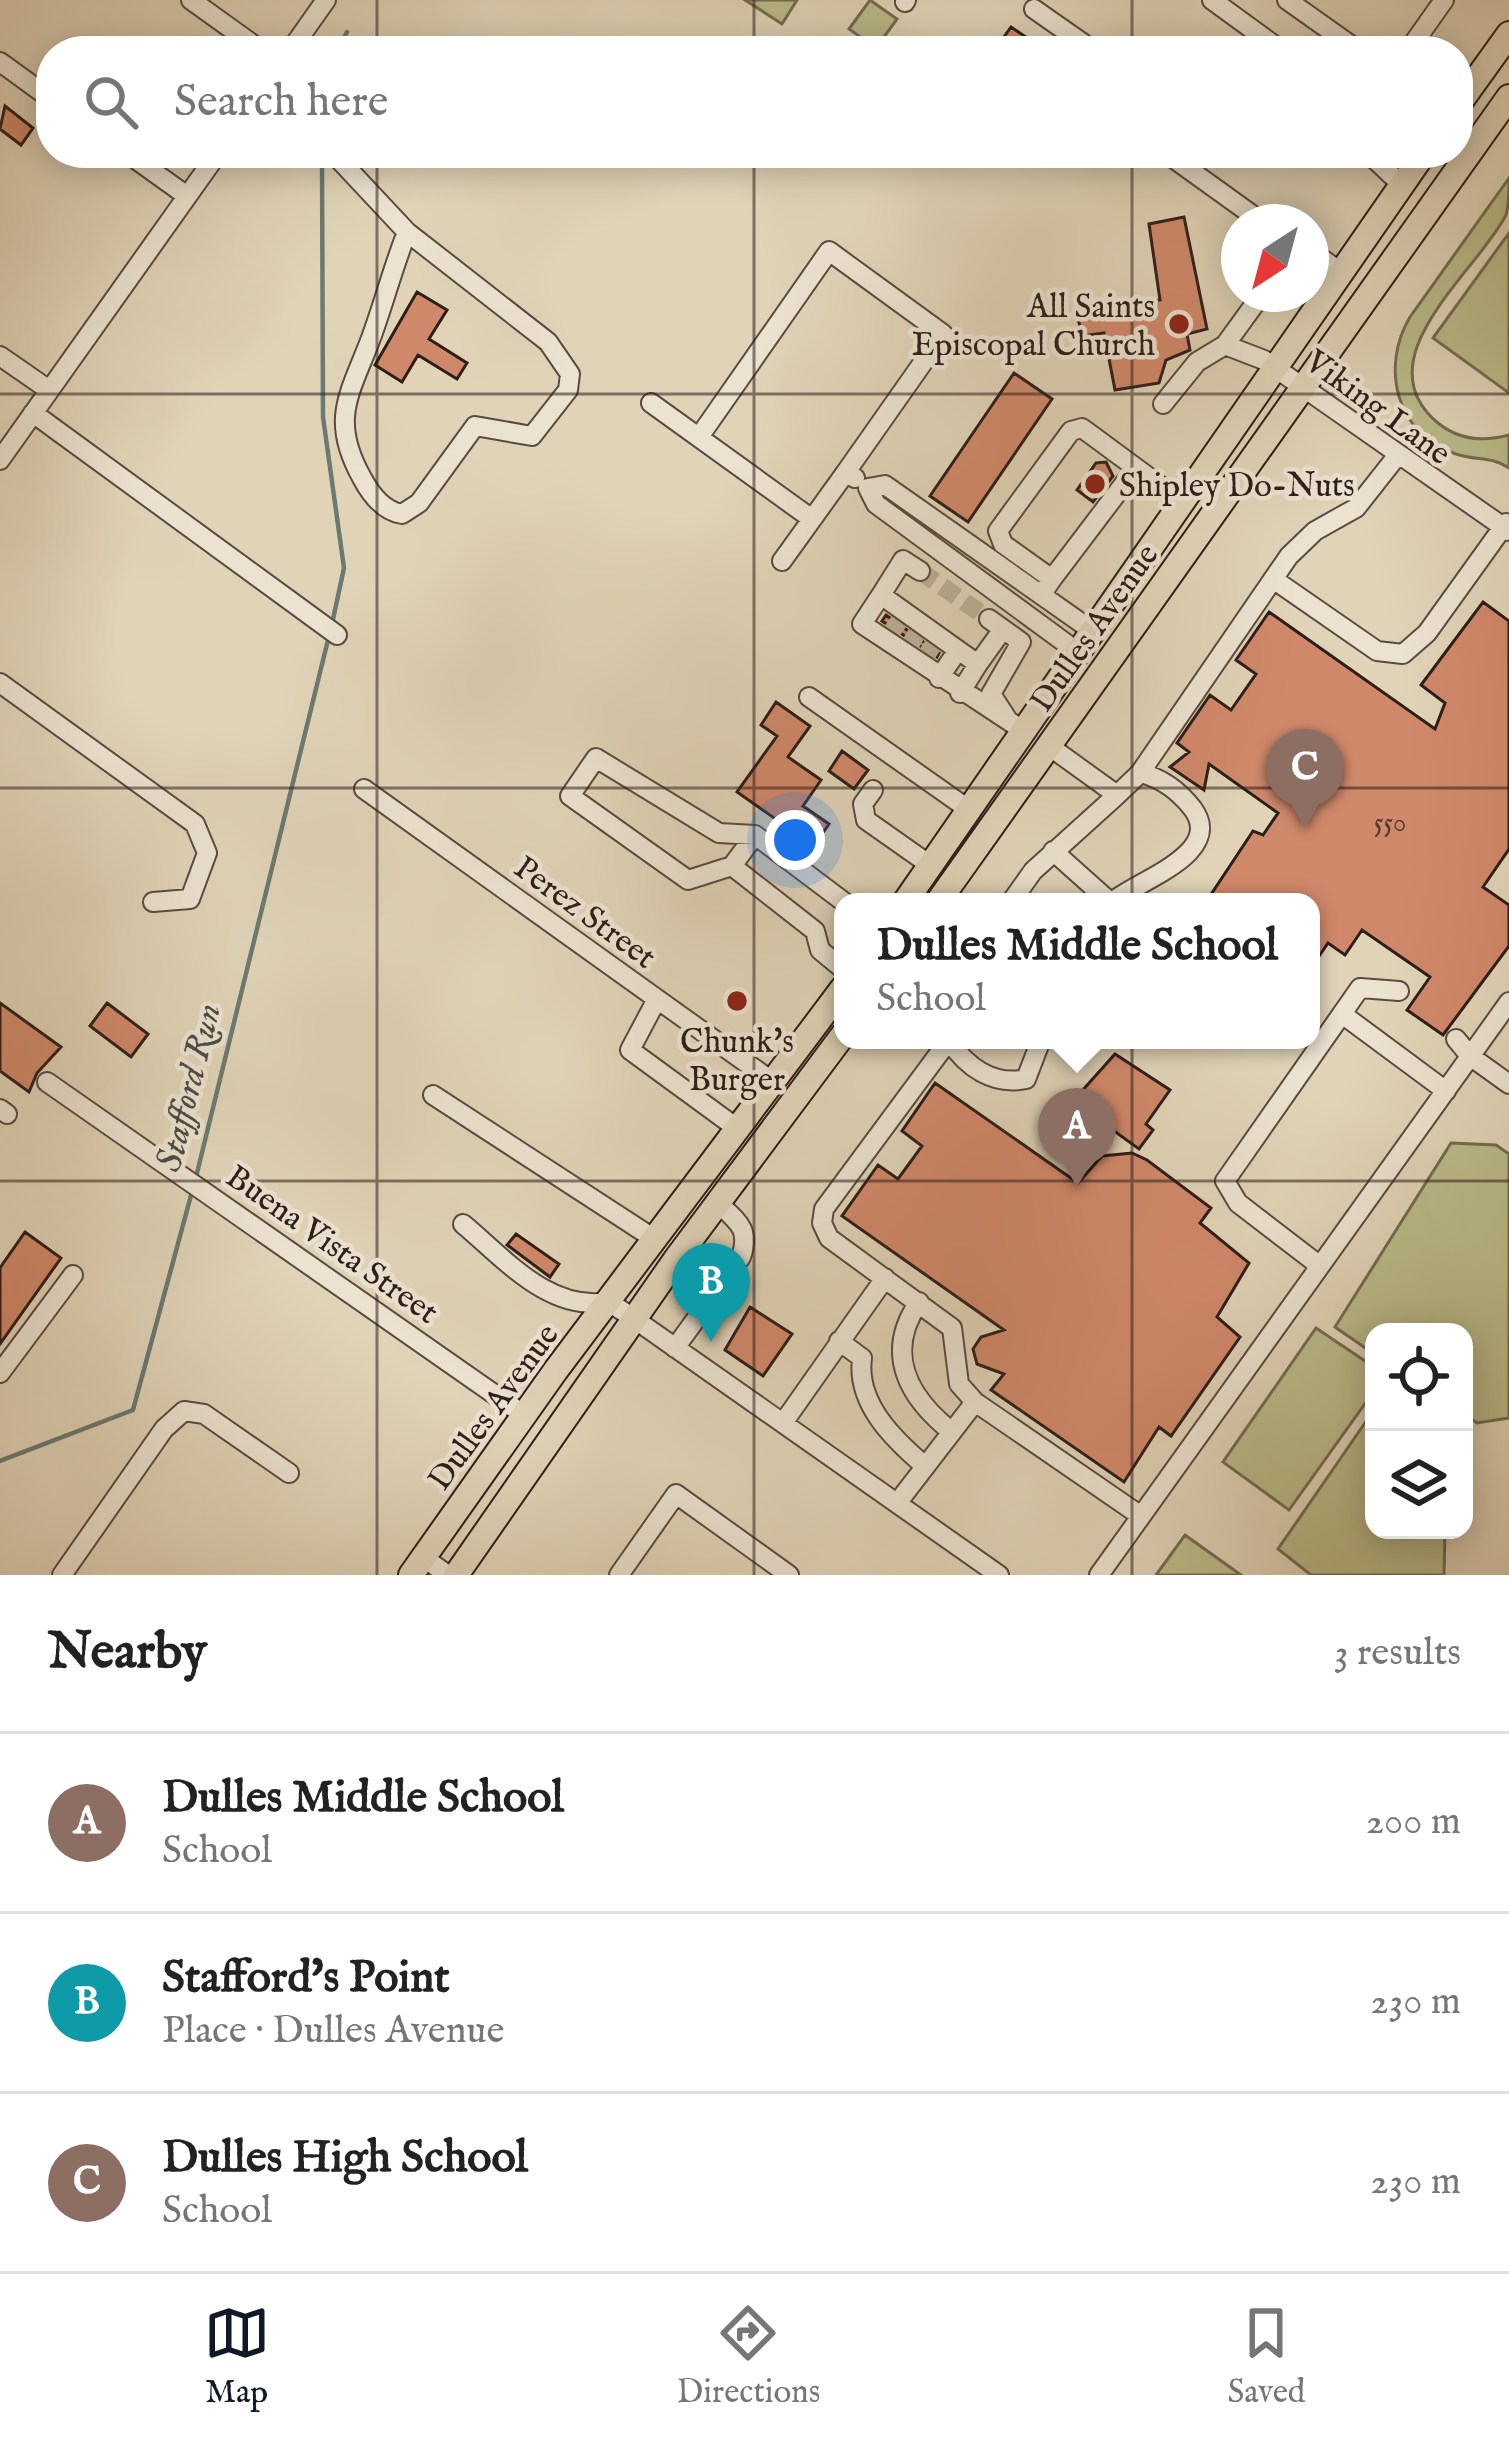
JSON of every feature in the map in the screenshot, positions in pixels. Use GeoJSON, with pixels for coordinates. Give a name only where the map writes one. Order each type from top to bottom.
{"type":"FeatureCollection","features":[{"type":"Feature","properties":{"kind":"main road"},"geometry":{"type":"LineString","coordinates":[[1473,84],[1509,34]]}},
{"type":"Feature","properties":{"kind":"main road","name":"Dulles Avenue"},"geometry":{"type":"LineString","coordinates":[[1473,148],[1509,97]]}},
{"type":"Feature","properties":{"kind":"main road","name":"Dulles Avenue"},"geometry":{"type":"LineString","coordinates":[[910,893],[968,809],[1015,724],[1087,643],[1413,168]]}},
{"type":"Feature","properties":{"kind":"main road","name":"Dulles Avenue"},"geometry":{"type":"LineString","coordinates":[[944,893],[1459,168]]}},
{"type":"Feature","properties":{"kind":"main road","name":"Dulles Avenue"},"geometry":{"type":"LineString","coordinates":[[418,1566],[524,1415],[834,1000]]}},
{"type":"Feature","properties":{"kind":"main road","name":"Dulles Avenue"},"geometry":{"type":"LineString","coordinates":[[452,1575],[834,1047]]}},
{"type":"Feature","properties":{"kind":"main road"},"geometry":{"type":"LineString","coordinates":[[718,1203],[722,1175],[770,1110],[776,1094],[773,1082]]}},
{"type":"Feature","properties":{"kind":"street"},"geometry":{"type":"LineString","coordinates":[[301,36],[326,0]]}},
{"type":"Feature","properties":{"kind":"street"},"geometry":{"type":"LineString","coordinates":[[1212,0],[1261,36]]}},
{"type":"Feature","properties":{"kind":"street"},"geometry":{"type":"LineString","coordinates":[[1287,0],[1338,36]]}},
{"type":"Feature","properties":{"kind":"street"},"geometry":{"type":"LineString","coordinates":[[1419,36],[1444,0]]}},
{"type":"Feature","properties":{"kind":"street"},"geometry":{"type":"LineString","coordinates":[[197,2],[242,36]]}},
{"type":"Feature","properties":{"kind":"street"},"geometry":{"type":"LineString","coordinates":[[1034,9],[1073,36]]}},
{"type":"Feature","properties":{"kind":"street"},"geometry":{"type":"LineString","coordinates":[[0,62],[36,88]]}},
{"type":"Feature","properties":{"kind":"street"},"geometry":{"type":"LineString","coordinates":[[148,168],[187,196]]}},
{"type":"Feature","properties":{"kind":"street"},"geometry":{"type":"LineString","coordinates":[[4,447],[207,168]]}},
{"type":"Feature","properties":{"kind":"street"},"geometry":{"type":"LineString","coordinates":[[347,168],[407,232],[548,342],[572,382],[532,436],[484,424],[467,432],[419,503],[402,514],[384,507],[367,486],[343,421],[346,392],[407,232]]}},
{"type":"Feature","properties":{"kind":"street"},"geometry":{"type":"LineString","coordinates":[[1187,168],[1237,204]]}},
{"type":"Feature","properties":{"kind":"street"},"geometry":{"type":"LineString","coordinates":[[1384,168],[1402,185]]}},
{"type":"Feature","properties":{"kind":"street"},"geometry":{"type":"LineString","coordinates":[[699,437],[829,251],[943,334],[782,561]]}},
{"type":"Feature","properties":{"kind":"street"},"geometry":{"type":"LineString","coordinates":[[1329,263],[1342,273]]}},
{"type":"Feature","properties":{"kind":"street"},"geometry":{"type":"LineString","coordinates":[[1162,404],[1197,362],[1225,344],[1249,312]]}},
{"type":"Feature","properties":{"kind":"street","name":"Viking Lane"},"geometry":{"type":"LineString","coordinates":[[1225,344],[1274,367],[1397,456],[1506,526]]}},
{"type":"Feature","properties":{"kind":"street"},"geometry":{"type":"LineString","coordinates":[[0,356],[49,390]]}},
{"type":"Feature","properties":{"kind":"street"},"geometry":{"type":"LineString","coordinates":[[651,403],[812,519]]}},
{"type":"Feature","properties":{"kind":"street"},"geometry":{"type":"LineString","coordinates":[[33,413],[337,635]]}},
{"type":"Feature","properties":{"kind":"street"},"geometry":{"type":"LineString","coordinates":[[1087,643],[1047,586],[1003,544],[998,531],[1071,430],[1082,428],[1181,501]]}},
{"type":"Feature","properties":{"kind":"street"},"geometry":{"type":"LineString","coordinates":[[1018,893],[1053,850],[1140,773],[1274,579],[1316,531],[1356,508],[1397,456]]}},
{"type":"Feature","properties":{"kind":"street"},"geometry":{"type":"LineString","coordinates":[[1047,586],[1136,469]]}},
{"type":"Feature","properties":{"kind":"street"},"geometry":{"type":"LineString","coordinates":[[846,472],[868,488],[876,504],[1087,643]]}},
{"type":"Feature","properties":{"kind":"street"},"geometry":{"type":"LineString","coordinates":[[868,488],[885,485],[1047,586]]}},
{"type":"Feature","properties":{"kind":"street"},"geometry":{"type":"LineString","coordinates":[[1274,579],[1377,651],[1403,654],[1427,633],[1506,526]]}},
{"type":"Feature","properties":{"kind":"street"},"geometry":{"type":"LineString","coordinates":[[920,572],[903,560],[862,624],[896,626],[922,645],[958,650],[978,664]]}},
{"type":"Feature","properties":{"kind":"street"},"geometry":{"type":"LineString","coordinates":[[880,595],[896,626],[922,645],[939,678],[1015,724]]}},
{"type":"Feature","properties":{"kind":"street"},"geometry":{"type":"LineString","coordinates":[[960,693],[996,624],[1021,642],[993,683],[991,694],[1015,724]]}},
{"type":"Feature","properties":{"kind":"street"},"geometry":{"type":"LineString","coordinates":[[939,678],[958,650]]}},
{"type":"Feature","properties":{"kind":"street"},"geometry":{"type":"LineString","coordinates":[[0,683],[195,824],[207,853],[190,899],[153,902]]}},
{"type":"Feature","properties":{"kind":"street"},"geometry":{"type":"LineString","coordinates":[[809,697],[968,809]]}},
{"type":"Feature","properties":{"kind":"street"},"geometry":{"type":"LineString","coordinates":[[1049,746],[1117,795]]}},
{"type":"Feature","properties":{"kind":"street"},"geometry":{"type":"LineString","coordinates":[[754,835],[732,866],[688,880],[570,796],[596,758],[719,833],[754,835],[834,895]]}},
{"type":"Feature","properties":{"kind":"street"},"geometry":{"type":"LineString","coordinates":[[1126,893],[1187,856],[1199,839],[1200,819],[1186,800],[1168,785],[1140,773]]}},
{"type":"Feature","properties":{"kind":"street","name":"Perez Street"},"geometry":{"type":"LineString","coordinates":[[364,790],[773,1082]]}},
{"type":"Feature","properties":{"kind":"street"},"geometry":{"type":"LineString","coordinates":[[873,790],[863,804],[866,820],[930,866]]}},
{"type":"Feature","properties":{"kind":"street"},"geometry":{"type":"LineString","coordinates":[[1053,850],[1101,893]]}},
{"type":"Feature","properties":{"kind":"street"},"geometry":{"type":"LineString","coordinates":[[732,866],[815,931],[820,950],[834,962]]}},
{"type":"Feature","properties":{"kind":"street"},"geometry":{"type":"LineString","coordinates":[[1320,1045],[1360,988],[1399,991]]}},
{"type":"Feature","properties":{"kind":"street"},"geometry":{"type":"LineString","coordinates":[[657,999],[630,1050],[738,1129]]}},
{"type":"Feature","properties":{"kind":"street"},"geometry":{"type":"LineString","coordinates":[[1100,1575],[1509,1002]]}},
{"type":"Feature","properties":{"kind":"street"},"geometry":{"type":"LineString","coordinates":[[1342,1014],[1446,1090]]}},
{"type":"Feature","properties":{"kind":"street"},"geometry":{"type":"LineString","coordinates":[[1456,1039],[1470,1056],[1509,1084]]}},
{"type":"Feature","properties":{"kind":"street"},"geometry":{"type":"LineString","coordinates":[[942,1049],[824,1210],[829,1238],[952,1328],[958,1384],[974,1402],[1141,1516]]}},
{"type":"Feature","properties":{"kind":"street"},"geometry":{"type":"LineString","coordinates":[[956,1049],[969,1066],[1011,1082],[1026,1079],[1038,1049]]}},
{"type":"Feature","properties":{"kind":"street"},"geometry":{"type":"LineString","coordinates":[[1317,1049],[1225,1180],[1238,1203],[1320,1266]]}},
{"type":"Feature","properties":{"kind":"street","name":"Buena Vista Street"},"geometry":{"type":"LineString","coordinates":[[47,1082],[524,1415]]}},
{"type":"Feature","properties":{"kind":"street"},"geometry":{"type":"LineString","coordinates":[[433,1095],[656,1240]]}},
{"type":"Feature","properties":{"kind":"street"},"geometry":{"type":"LineString","coordinates":[[675,1348],[741,1257],[747,1240],[744,1227],[718,1203]]}},
{"type":"Feature","properties":{"kind":"street"},"geometry":{"type":"LineString","coordinates":[[463,1224],[547,1292],[583,1306],[609,1302],[634,1318],[1000,1575]]}},
{"type":"Feature","properties":{"kind":"street"},"geometry":{"type":"LineString","coordinates":[[0,1373],[73,1275]]}},
{"type":"Feature","properties":{"kind":"street"},"geometry":{"type":"LineString","coordinates":[[783,1423],[885,1278]]}},
{"type":"Feature","properties":{"kind":"street"},"geometry":{"type":"LineString","coordinates":[[919,1303],[910,1315],[900,1358],[906,1382],[922,1408],[952,1432]]}},
{"type":"Feature","properties":{"kind":"street"},"geometry":{"type":"LineString","coordinates":[[839,1341],[862,1358],[860,1378],[894,1440],[925,1466]]}},
{"type":"Feature","properties":{"kind":"street"},"geometry":{"type":"LineString","coordinates":[[898,1502],[974,1402]]}},
{"type":"Feature","properties":{"kind":"street"},"geometry":{"type":"LineString","coordinates":[[62,1575],[164,1429],[184,1411],[204,1414],[289,1473]]}},
{"type":"Feature","properties":{"kind":"street"},"geometry":{"type":"LineString","coordinates":[[619,1575],[676,1494],[789,1575]]}},
{"type":"Feature","properties":{"kind":"street"},"geometry":{"type":"LineString","coordinates":[[418,1566],[452,1575]]}},
{"type":"Feature","properties":{"kind":"green space"},"geometry":{"type":"Polygon","coordinates":[[[745,0],[797,0],[782,24],[745,0]]]}},
{"type":"Feature","properties":{"kind":"green space"},"geometry":{"type":"Polygon","coordinates":[[[870,0],[897,19],[885,36],[859,36],[849,29],[870,0]]]}},
{"type":"Feature","properties":{"kind":"green space"},"geometry":{"type":"Polygon","coordinates":[[[1509,178],[1506,215],[1432,316],[1418,344],[1412,372],[1418,398],[1446,429],[1472,438],[1509,435],[1509,468],[1456,454],[1419,432],[1399,397],[1396,357],[1410,317],[1509,178]]]}},
{"type":"Feature","properties":{"kind":"green space"},"geometry":{"type":"Polygon","coordinates":[[[1509,233],[1509,393],[1433,338],[1509,233]]]}},
{"type":"Feature","properties":{"kind":"green space"},"geometry":{"type":"Polygon","coordinates":[[[1451,1143],[1496,1145],[1509,1154],[1509,1418],[1473,1420],[1473,1323],[1365,1323],[1365,1348],[1335,1327],[1451,1143]]]}},
{"type":"Feature","properties":{"kind":"green space"},"geometry":{"type":"Polygon","coordinates":[[[1316,1328],[1365,1361],[1365,1404],[1289,1510],[1223,1462],[1316,1328]]]}},
{"type":"Feature","properties":{"kind":"green space"},"geometry":{"type":"Polygon","coordinates":[[[1365,1423],[1365,1539],[1445,1539],[1444,1575],[1311,1575],[1278,1549],[1365,1423]]]}},
{"type":"Feature","properties":{"kind":"green space"},"geometry":{"type":"Polygon","coordinates":[[[1185,1535],[1241,1575],[1156,1575],[1185,1535]]]}},
{"type":"Feature","properties":{"kind":"building"},"geometry":{"type":"Polygon","coordinates":[[[5,106],[33,128],[21,145],[0,129],[5,106]]]}},
{"type":"Feature","properties":{"kind":"building"},"geometry":{"type":"Polygon","coordinates":[[[1184,217],[1207,329],[1187,334],[1190,350],[1166,360],[1159,383],[1115,390],[1104,333],[1082,336],[1076,309],[1160,300],[1149,224],[1184,217]]]}},
{"type":"Feature","properties":{"kind":"building"},"geometry":{"type":"Polygon","coordinates":[[[417,292],[447,310],[429,339],[467,363],[457,379],[418,355],[402,382],[375,365],[417,292]]]}},
{"type":"Feature","properties":{"kind":"building"},"geometry":{"type":"Polygon","coordinates":[[[1014,373],[1052,399],[968,522],[930,496],[1014,373]]]}},
{"type":"Feature","properties":{"kind":"building","name":"Shipley Do-Nuts"},"geometry":{"type":"Polygon","coordinates":[[[1106,462],[1113,476],[1093,502],[1077,490],[1096,463],[1106,462]]]}},
{"type":"Feature","properties":{"kind":"building"},"geometry":{"type":"Polygon","coordinates":[[[1483,602],[1509,621],[1509,849],[1483,887],[1509,905],[1509,946],[1443,1035],[1407,1010],[1430,977],[1362,930],[1345,955],[1328,943],[1320,955],[1320,893],[1212,893],[1253,831],[1263,835],[1278,813],[1209,764],[1204,790],[1170,767],[1189,752],[1177,743],[1210,695],[1231,710],[1256,674],[1236,660],[1269,612],[1435,729],[1445,703],[1421,685],[1483,602]]]}},
{"type":"Feature","properties":{"kind":"building"},"geometry":{"type":"Polygon","coordinates":[[[886,615],[939,653],[937,657],[882,621],[886,615]]]}},
{"type":"Feature","properties":{"kind":"building"},"geometry":{"type":"Polygon","coordinates":[[[776,702],[810,726],[788,757],[821,780],[803,806],[829,824],[814,846],[737,792],[777,736],[761,725],[776,702]]]}},
{"type":"Feature","properties":{"kind":"building"},"geometry":{"type":"Polygon","coordinates":[[[842,751],[868,770],[854,789],[829,771],[842,751]]]}},
{"type":"Feature","properties":{"kind":"building"},"geometry":{"type":"Polygon","coordinates":[[[0,1003],[61,1047],[37,1073],[29,1092],[0,1071],[0,1003]]]}},
{"type":"Feature","properties":{"kind":"building"},"geometry":{"type":"Polygon","coordinates":[[[107,1003],[148,1034],[131,1057],[90,1026],[107,1003]]]}},
{"type":"Feature","properties":{"kind":"building"},"geometry":{"type":"Polygon","coordinates":[[[1115,1054],[1170,1090],[1146,1124],[1153,1130],[1139,1149],[1085,1110],[1093,1100],[1081,1092],[1115,1054]]]}},
{"type":"Feature","properties":{"kind":"building"},"geometry":{"type":"Polygon","coordinates":[[[935,1083],[1078,1183],[1102,1156],[1132,1153],[1147,1160],[1211,1208],[1200,1223],[1249,1263],[1217,1317],[1240,1337],[1171,1436],[1159,1427],[1124,1482],[991,1390],[1004,1374],[977,1364],[973,1349],[981,1337],[1004,1330],[842,1216],[878,1165],[898,1179],[922,1146],[902,1131],[935,1083]]]}},
{"type":"Feature","properties":{"kind":"building"},"geometry":{"type":"Polygon","coordinates":[[[25,1232],[61,1258],[0,1344],[0,1268],[25,1232]]]}},
{"type":"Feature","properties":{"kind":"building"},"geometry":{"type":"Polygon","coordinates":[[[516,1234],[559,1264],[550,1277],[507,1245],[516,1234]]]}},
{"type":"Feature","properties":{"kind":"building"},"geometry":{"type":"Polygon","coordinates":[[[750,1307],[792,1334],[763,1376],[725,1350],[750,1307]]]}},
{"type":"Feature","properties":{"kind":"waterway","name":"Stafford Run"},"geometry":{"type":"LineString","coordinates":[[345,36],[347,32]]}},
{"type":"Feature","properties":{"kind":"waterway","name":"Stafford Run"},"geometry":{"type":"LineString","coordinates":[[322,168],[323,417],[344,568],[332,624]]}},
{"type":"Feature","properties":{"kind":"waterway","name":"Stafford Run"},"geometry":{"type":"LineString","coordinates":[[196,1177],[328,640]]}},
{"type":"Feature","properties":{"kind":"waterway","name":"Stafford Run"},"geometry":{"type":"LineString","coordinates":[[0,1461],[133,1410],[193,1188]]}},
{"type":"Feature","properties":{"kind":"tunnel"},"geometry":{"type":"LineString","coordinates":[[920,571],[989,619]]}},
{"type":"Feature","properties":{"kind":"tunnel"},"geometry":{"type":"LineString","coordinates":[[892,631],[900,620]]}},
{"type":"Feature","properties":{"kind":"tunnel"},"geometry":{"type":"LineString","coordinates":[[911,643],[917,633]]}},
{"type":"Feature","properties":{"kind":"tunnel"},"geometry":{"type":"LineString","coordinates":[[927,654],[933,645]]}},
{"type":"Feature","properties":{"kind":"place","name":"All Saints Episcopal Church"},"geometry":{"type":"Point","coordinates":[1179,324]}},
{"type":"Feature","properties":{"kind":"place","name":"Shipley Do-Nuts"},"geometry":{"type":"Point","coordinates":[1095,484]}},
{"type":"Feature","properties":{"kind":"place","name":"Dulles High School"},"geometry":{"type":"Point","coordinates":[1305,828]}},
{"type":"Feature","properties":{"kind":"place","name":"Chunk's Burger"},"geometry":{"type":"Point","coordinates":[737,1001]}},
{"type":"Feature","properties":{"kind":"place","name":"Dulles Middle School"},"geometry":{"type":"Point","coordinates":[1077,1187]}},
{"type":"Feature","properties":{"kind":"place","name":"Stafford's Point"},"geometry":{"type":"Point","coordinates":[711,1342]}}]}
